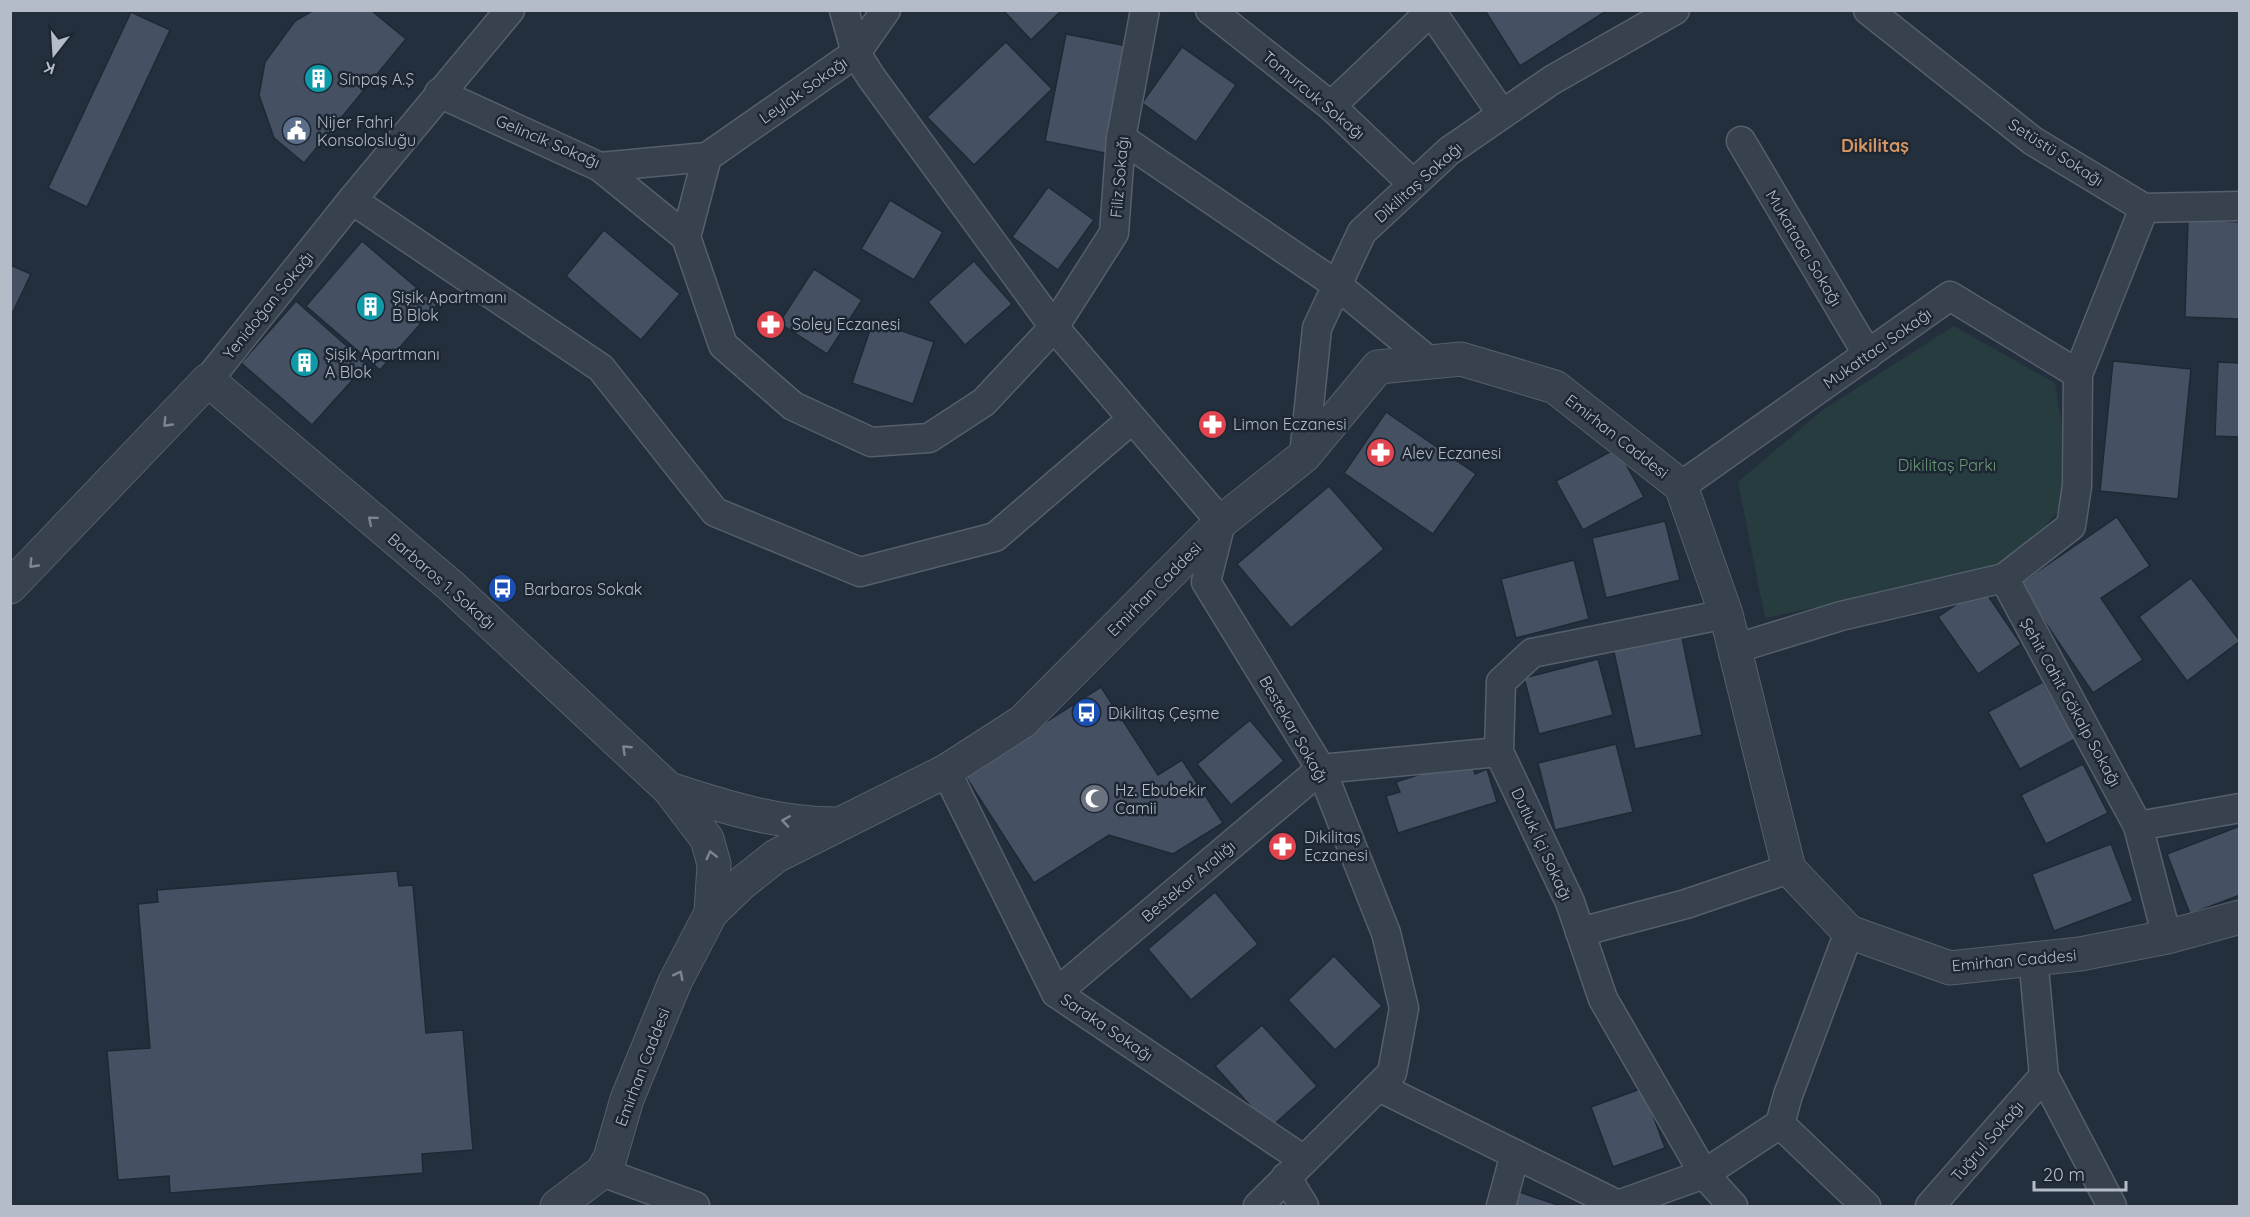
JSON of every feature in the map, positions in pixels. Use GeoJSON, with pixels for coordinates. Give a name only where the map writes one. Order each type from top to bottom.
{"type":"FeatureCollection","features":[{"type":"Feature","properties":{"kind":"street","name":"Yenidoğan Sokağı"},"geometry":{"type":"LineString","coordinates":[[10,587],[208,380],[439,93],[510,10]]}},
{"type":"Feature","properties":{"kind":"street"},"geometry":{"type":"LineString","coordinates":[[844,10],[856,53],[1053,327],[1221,522]]}},
{"type":"Feature","properties":{"kind":"street","name":"Leylak Sokağı"},"geometry":{"type":"LineString","coordinates":[[707,157],[856,53],[886,10]]}},
{"type":"Feature","properties":{"kind":"street","name":"Filiz Sokağı"},"geometry":{"type":"LineString","coordinates":[[1053,327],[1114,233],[1121,138],[1145,10]]}},
{"type":"Feature","properties":{"kind":"street","name":"Tomurcuk Sokağı"},"geometry":{"type":"LineString","coordinates":[[1210,10],[1332,106],[1413,184]]}},
{"type":"Feature","properties":{"kind":"street","name":"Dikilitaş Sokağı"},"geometry":{"type":"LineString","coordinates":[[1304,456],[1317,328],[1362,232],[1449,151],[1552,80],[1675,10]]}},
{"type":"Feature","properties":{"kind":"street","name":"Setüstü Sokağı"},"geometry":{"type":"LineString","coordinates":[[1868,10],[2033,141],[2144,208]]}},
{"type":"Feature","properties":{"kind":"street"},"geometry":{"type":"LineString","coordinates":[[1332,106],[1431,11],[1502,114]]}},
{"type":"Feature","properties":{"kind":"street","name":"Gelincik Sokağı"},"geometry":{"type":"LineString","coordinates":[[439,93],[600,167],[707,157]]}},
{"type":"Feature","properties":{"kind":"street"},"geometry":{"type":"LineString","coordinates":[[1121,138],[1337,285],[1430,362]]}},
{"type":"Feature","properties":{"kind":"street","name":"Mukataacı Sokağı"},"geometry":{"type":"LineString","coordinates":[[1741,141],[1868,355]]}},
{"type":"Feature","properties":{"kind":"street"},"geometry":{"type":"LineString","coordinates":[[686,237],[707,157]]}},
{"type":"Feature","properties":{"kind":"street"},"geometry":{"type":"LineString","coordinates":[[600,167],[686,237],[723,345],[793,406],[870,442],[929,438],[984,402],[1053,327]]}},
{"type":"Feature","properties":{"kind":"street"},"geometry":{"type":"LineString","coordinates":[[352,200],[601,368],[715,512],[860,572],[995,537],[1131,420]]}},
{"type":"Feature","properties":{"kind":"street"},"geometry":{"type":"LineString","coordinates":[[1734,649],[1841,616],[2004,578],[2071,526],[2077,486],[2078,374],[2144,208],[2240,206]]}},
{"type":"Feature","properties":{"kind":"street","name":"Mukattacı Sokağı"},"geometry":{"type":"LineString","coordinates":[[1681,486],[1950,296],[2078,374]]}},
{"type":"Feature","properties":{"kind":"street","name":"Emirhan Caddesi"},"geometry":{"type":"LineString","coordinates":[[557,1206],[602,1172],[610,1158],[627,1099],[675,982],[711,913],[742,883],[776,856],[946,771],[1022,722],[1221,522],[1304,456],[1378,367],[1461,358],[1555,387],[1681,486],[1726,614],[1789,869],[1849,932],[1950,968],[2033,957],[2079,954],[2167,937],[2240,917]]}},
{"type":"Feature","properties":{"kind":"street","name":"Barbaros 1. Sokağı"},"geometry":{"type":"LineString","coordinates":[[208,380],[451,586],[669,789],[707,839],[714,864],[711,913]]}},
{"type":"Feature","properties":{"kind":"street","name":"Bestekar Sokağı"},"geometry":{"type":"LineString","coordinates":[[1221,522],[1206,582],[1321,769],[1386,933],[1404,1008],[1392,1073],[1258,1206]]}},
{"type":"Feature","properties":{"kind":"street","name":"Şehit Cahit Gökalp Sokağı"},"geometry":{"type":"LineString","coordinates":[[2004,578],[2138,826],[2167,937]]}},
{"type":"Feature","properties":{"kind":"street","name":"Dutluk İçi Sokağı"},"geometry":{"type":"LineString","coordinates":[[1726,614],[1532,653],[1501,682],[1499,752],[1570,902],[1603,999],[1704,1174],[1733,1206]]}},
{"type":"Feature","properties":{"kind":"street"},"geometry":{"type":"LineString","coordinates":[[1321,769],[1499,752]]}},
{"type":"Feature","properties":{"kind":"street","name":"Bestekar Aralığı"},"geometry":{"type":"LineString","coordinates":[[1056,993],[1321,769]]}},
{"type":"Feature","properties":{"kind":"street","name":"Saraka Sokağı"},"geometry":{"type":"LineString","coordinates":[[946,771],[1056,993],[1295,1168]]}},
{"type":"Feature","properties":{"kind":"street"},"geometry":{"type":"LineString","coordinates":[[669,789],[768,818],[806,824],[844,824]]}},
{"type":"Feature","properties":{"kind":"street"},"geometry":{"type":"LineString","coordinates":[[2138,826],[2240,808]]}},
{"type":"Feature","properties":{"kind":"street"},"geometry":{"type":"LineString","coordinates":[[1580,932],[1686,904],[1789,869]]}},
{"type":"Feature","properties":{"kind":"street"},"geometry":{"type":"LineString","coordinates":[[1379,1087],[1619,1205],[1704,1174],[1780,1124],[1788,1095],[1849,932]]}},
{"type":"Feature","properties":{"kind":"street"},"geometry":{"type":"LineString","coordinates":[[2033,957],[2044,1077],[2112,1206]]}},
{"type":"Feature","properties":{"kind":"street","name":"Tuğrul Sokağı"},"geometry":{"type":"LineString","coordinates":[[1930,1206],[2044,1077]]}},
{"type":"Feature","properties":{"kind":"street"},"geometry":{"type":"LineString","coordinates":[[1780,1124],[1866,1206]]}},
{"type":"Feature","properties":{"kind":"street"},"geometry":{"type":"LineString","coordinates":[[1501,1206],[1515,1154]]}},
{"type":"Feature","properties":{"kind":"street"},"geometry":{"type":"LineString","coordinates":[[1295,1168],[1304,1206]]}},
{"type":"Feature","properties":{"kind":"street"},"geometry":{"type":"LineString","coordinates":[[602,1172],[695,1206]]}},
{"type":"Feature","properties":{"kind":"green space","name":"Dikilitaş Parkı"},"geometry":{"type":"Polygon","coordinates":[[[1954,326],[2055,383],[2073,495],[2007,568],[1765,618],[1738,482],[1824,409],[1954,326]]]}},
{"type":"Feature","properties":{"kind":"building","name":"Sinpaş A.Ş"},"geometry":{"type":"Polygon","coordinates":[[[314,10],[372,11],[406,39],[304,163],[274,138],[259,95],[265,62],[295,21],[314,10]]]}},
{"type":"Feature","properties":{"kind":"building"},"geometry":{"type":"Polygon","coordinates":[[[1003,10],[1062,10],[1031,40],[1003,10]]]}},
{"type":"Feature","properties":{"kind":"building"},"geometry":{"type":"Polygon","coordinates":[[[1489,10],[1608,10],[1520,66],[1486,12],[1489,10]]]}},
{"type":"Feature","properties":{"kind":"building"},"geometry":{"type":"Polygon","coordinates":[[[131,12],[170,30],[87,207],[48,188],[131,12]]]}},
{"type":"Feature","properties":{"kind":"building"},"geometry":{"type":"Polygon","coordinates":[[[1066,34],[1132,47],[1110,154],[1045,141],[1066,34]]]}},
{"type":"Feature","properties":{"kind":"building"},"geometry":{"type":"Polygon","coordinates":[[[1006,42],[1052,89],[974,165],[927,117],[1006,42]]]}},
{"type":"Feature","properties":{"kind":"building"},"geometry":{"type":"Polygon","coordinates":[[[1182,47],[1236,85],[1196,142],[1142,103],[1182,47]]]}},
{"type":"Feature","properties":{"kind":"building"},"geometry":{"type":"Polygon","coordinates":[[[1048,187],[1094,220],[1058,270],[1012,237],[1048,187]]]}},
{"type":"Feature","properties":{"kind":"building"},"geometry":{"type":"Polygon","coordinates":[[[890,200],[943,232],[914,280],[861,249],[890,200]]]}},
{"type":"Feature","properties":{"kind":"building"},"geometry":{"type":"Polygon","coordinates":[[[2188,219],[2240,222],[2240,319],[2185,317],[2188,219]]]}},
{"type":"Feature","properties":{"kind":"building"},"geometry":{"type":"Polygon","coordinates":[[[604,230],[680,294],[641,340],[566,276],[604,230]]]}},
{"type":"Feature","properties":{"kind":"building","name":"Şişik Apartmanı B Blok"},"geometry":{"type":"Polygon","coordinates":[[[362,241],[437,305],[380,370],[306,306],[362,241]]]}},
{"type":"Feature","properties":{"kind":"building"},"geometry":{"type":"Polygon","coordinates":[[[974,261],[1012,304],[965,345],[928,302],[974,261]]]}},
{"type":"Feature","properties":{"kind":"building"},"geometry":{"type":"Polygon","coordinates":[[[10,265],[31,274],[10,318],[10,265]]]}},
{"type":"Feature","properties":{"kind":"building"},"geometry":{"type":"Polygon","coordinates":[[[814,269],[862,300],[827,354],[779,323],[814,269]]]}},
{"type":"Feature","properties":{"kind":"building","name":"Şişik Apartmanı A Blok"},"geometry":{"type":"Polygon","coordinates":[[[296,301],[367,364],[312,425],[241,363],[296,301]]]}},
{"type":"Feature","properties":{"kind":"building"},"geometry":{"type":"Polygon","coordinates":[[[873,321],[934,342],[913,404],[852,383],[873,321]]]}},
{"type":"Feature","properties":{"kind":"building"},"geometry":{"type":"Polygon","coordinates":[[[2113,361],[2191,369],[2178,499],[2100,491],[2113,361]]]}},
{"type":"Feature","properties":{"kind":"building"},"geometry":{"type":"Polygon","coordinates":[[[2218,362],[2240,363],[2240,437],[2215,436],[2218,362]]]}},
{"type":"Feature","properties":{"kind":"building"},"geometry":{"type":"Polygon","coordinates":[[[1386,412],[1476,474],[1433,534],[1344,473],[1386,412]]]}},
{"type":"Feature","properties":{"kind":"building"},"geometry":{"type":"Polygon","coordinates":[[[1617,448],[1644,497],[1583,530],[1556,481],[1617,448]]]}},
{"type":"Feature","properties":{"kind":"building"},"geometry":{"type":"Polygon","coordinates":[[[1329,486],[1384,549],[1291,628],[1237,564],[1329,486]]]}},
{"type":"Feature","properties":{"kind":"building"},"geometry":{"type":"Polygon","coordinates":[[[2117,517],[2150,566],[2101,598],[2143,660],[2093,693],[2019,584],[2117,517]]]}},
{"type":"Feature","properties":{"kind":"building"},"geometry":{"type":"Polygon","coordinates":[[[1665,521],[1680,580],[1606,598],[1592,538],[1665,521]]]}},
{"type":"Feature","properties":{"kind":"building"},"geometry":{"type":"Polygon","coordinates":[[[1574,560],[1589,619],[1516,638],[1501,579],[1574,560]]]}},
{"type":"Feature","properties":{"kind":"building"},"geometry":{"type":"Polygon","coordinates":[[[2191,578],[2240,641],[2187,681],[2139,617],[2191,578]]]}},
{"type":"Feature","properties":{"kind":"building"},"geometry":{"type":"Polygon","coordinates":[[[1982,587],[2021,644],[1978,674],[1938,617],[1982,587]]]}},
{"type":"Feature","properties":{"kind":"building"},"geometry":{"type":"Polygon","coordinates":[[[1680,628],[1702,735],[1635,749],[1612,643],[1680,628]]]}},
{"type":"Feature","properties":{"kind":"building"},"geometry":{"type":"Polygon","coordinates":[[[1598,659],[1613,715],[1539,734],[1524,678],[1598,659]]]}},
{"type":"Feature","properties":{"kind":"building"},"geometry":{"type":"Polygon","coordinates":[[[2043,682],[2075,739],[2020,769],[1988,712],[2043,682]]]}},
{"type":"Feature","properties":{"kind":"building","name":"Hz. Ebubekir Camii"},"geometry":{"type":"Polygon","coordinates":[[[1101,687],[1158,775],[1182,760],[1223,823],[1173,854],[1109,835],[1034,883],[964,774],[1101,687]]]}},
{"type":"Feature","properties":{"kind":"building"},"geometry":{"type":"Polygon","coordinates":[[[1250,720],[1284,761],[1231,805],[1197,764],[1250,720]]]}},
{"type":"Feature","properties":{"kind":"building"},"geometry":{"type":"Polygon","coordinates":[[[1616,744],[1633,812],[1555,830],[1538,763],[1616,744]]]}},
{"type":"Feature","properties":{"kind":"building"},"geometry":{"type":"Polygon","coordinates":[[[1470,758],[1475,774],[1487,769],[1497,802],[1398,833],[1386,796],[1400,792],[1396,782],[1470,758]]]}},
{"type":"Feature","properties":{"kind":"building"},"geometry":{"type":"Polygon","coordinates":[[[2083,764],[2108,813],[2046,844],[2021,795],[2083,764]]]}},
{"type":"Feature","properties":{"kind":"building"},"geometry":{"type":"Polygon","coordinates":[[[2240,826],[2240,895],[2190,914],[2167,854],[2240,826]]]}},
{"type":"Feature","properties":{"kind":"building"},"geometry":{"type":"Polygon","coordinates":[[[2111,844],[2133,901],[2054,931],[2032,874],[2111,844]]]}},
{"type":"Feature","properties":{"kind":"building"},"geometry":{"type":"Polygon","coordinates":[[[397,871],[399,886],[413,885],[426,1033],[463,1030],[473,1150],[422,1154],[423,1173],[170,1193],[169,1176],[118,1180],[107,1051],[150,1048],[138,904],[158,902],[157,890],[397,871]]]}},
{"type":"Feature","properties":{"kind":"building"},"geometry":{"type":"Polygon","coordinates":[[[1215,892],[1258,944],[1191,1000],[1148,949],[1215,892]]]}},
{"type":"Feature","properties":{"kind":"building"},"geometry":{"type":"Polygon","coordinates":[[[1334,956],[1382,1006],[1335,1050],[1288,1000],[1334,956]]]}},
{"type":"Feature","properties":{"kind":"building"},"geometry":{"type":"Polygon","coordinates":[[[1262,1025],[1317,1086],[1270,1128],[1215,1066],[1262,1025]]]}},
{"type":"Feature","properties":{"kind":"building"},"geometry":{"type":"Polygon","coordinates":[[[1643,1088],[1665,1148],[1613,1167],[1591,1107],[1643,1088]]]}},
{"type":"Feature","properties":{"kind":"building"},"geometry":{"type":"Polygon","coordinates":[[[1516,1191],[1561,1206],[1512,1206],[1516,1191]]]}},
{"type":"Feature","properties":{"kind":"place","name":"Sinpaş A.Ş"},"geometry":{"type":"Point","coordinates":[318,79]}},
{"type":"Feature","properties":{"kind":"place","name":"Nijer Fahri Konsolosluğu"},"geometry":{"type":"Point","coordinates":[296,131]}},
{"type":"Feature","properties":{"kind":"place","name":"Şişik Apartmanı B Blok"},"geometry":{"type":"Point","coordinates":[371,306]}},
{"type":"Feature","properties":{"kind":"place","name":"Soley Eczanesi"},"geometry":{"type":"Point","coordinates":[771,324]}},
{"type":"Feature","properties":{"kind":"place","name":"Şişik Apartmanı A Blok"},"geometry":{"type":"Point","coordinates":[304,363]}},
{"type":"Feature","properties":{"kind":"place","name":"Limon Eczanesi"},"geometry":{"type":"Point","coordinates":[1212,424]}},
{"type":"Feature","properties":{"kind":"place","name":"Alev Eczanesi"},"geometry":{"type":"Point","coordinates":[1381,453]}},
{"type":"Feature","properties":{"kind":"place","name":"Barbaros Sokak"},"geometry":{"type":"Point","coordinates":[503,589]}},
{"type":"Feature","properties":{"kind":"place","name":"Dikilitaş Çeşme"},"geometry":{"type":"Point","coordinates":[1087,713]}},
{"type":"Feature","properties":{"kind":"place","name":"Hz. Ebubekir Camii"},"geometry":{"type":"Point","coordinates":[1094,799]}},
{"type":"Feature","properties":{"kind":"place","name":"Dikilitaş Eczanesi"},"geometry":{"type":"Point","coordinates":[1283,846]}},
{"type":"Feature","properties":{"kind":"district","name":"Dikilitaş"},"geometry":{"type":"Point","coordinates":[1875,146]}}]}
